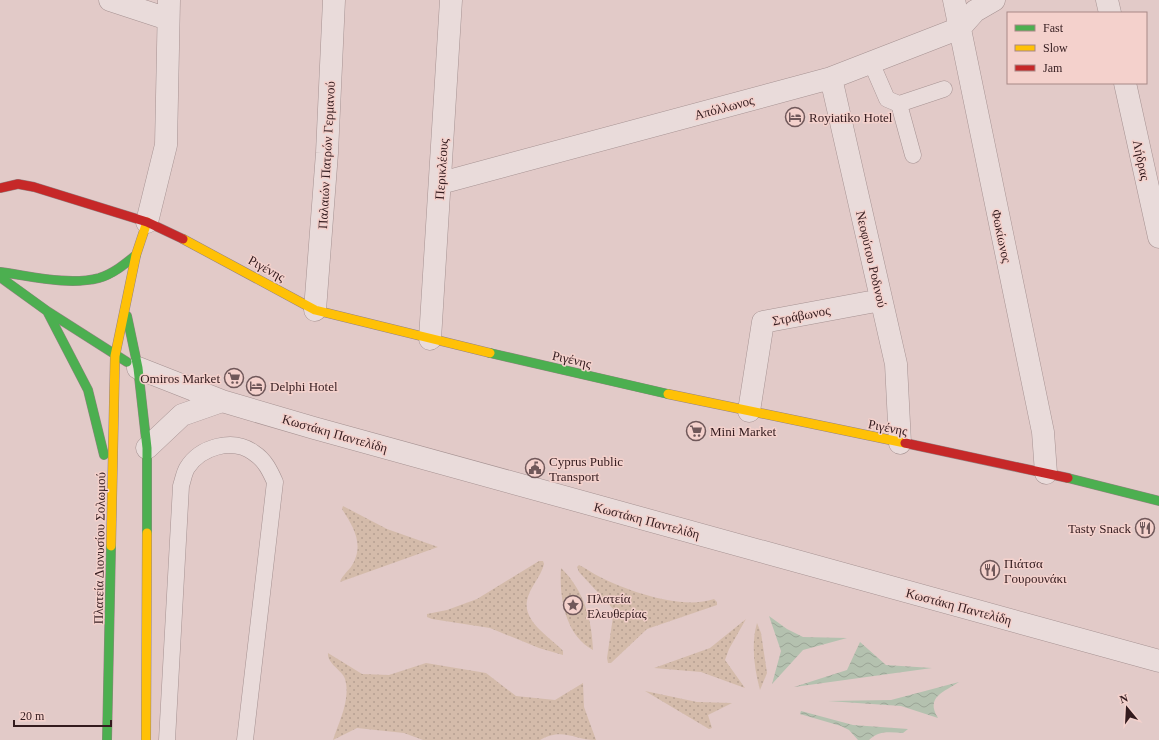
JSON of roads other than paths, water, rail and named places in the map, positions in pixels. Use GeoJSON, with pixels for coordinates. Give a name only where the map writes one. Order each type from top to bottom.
{"type":"FeatureCollection","features":[{"type":"Feature","properties":{"kind":"street"},"geometry":{"type":"LineString","coordinates":[[110,0],[168,10],[166,145],[147,222]]}},
{"type":"Feature","properties":{"kind":"street","name":"Παλαιών Πατρών Γερμανού"},"geometry":{"type":"LineString","coordinates":[[316,310],[327,153],[334,0]]}},
{"type":"Feature","properties":{"kind":"street","name":"Περικλέους"},"geometry":{"type":"LineString","coordinates":[[430,339],[441,183],[451,0]]}},
{"type":"Feature","properties":{"kind":"street","name":"Φωκίωνος"},"geometry":{"type":"LineString","coordinates":[[954,0],[1043,432],[1046,473]]}},
{"type":"Feature","properties":{"kind":"street","name":"Απόλλωνος"},"geometry":{"type":"LineString","coordinates":[[441,183],[831,78],[960,28],[975,11],[994,0]]}},
{"type":"Feature","properties":{"kind":"street"},"geometry":{"type":"LineString","coordinates":[[1107,0],[1110,12]]}},
{"type":"Feature","properties":{"kind":"street","name":"Νεοφύτου Ροδινού"},"geometry":{"type":"LineString","coordinates":[[831,78],[896,364],[900,443]]}},
{"type":"Feature","properties":{"kind":"street","name":"Λήδρας"},"geometry":{"type":"LineString","coordinates":[[1125,84],[1159,237]]}},
{"type":"Feature","properties":{"kind":"street","name":"Ριγένης"},"geometry":{"type":"LineString","coordinates":[[0,188],[18,184],[34,187],[147,222],[203,248],[316,310],[355,321],[688,399],[900,443],[927,447],[1046,473],[1159,501]]}},
{"type":"Feature","properties":{"kind":"street","name":"Πλατεία Διονυσίου Σολωμού"},"geometry":{"type":"LineString","coordinates":[[107,740],[115,356],[136,255],[147,222]]}},
{"type":"Feature","properties":{"kind":"street"},"geometry":{"type":"LineString","coordinates":[[0,272],[85,280],[100,278],[113,272],[136,255]]}},
{"type":"Feature","properties":{"kind":"street"},"geometry":{"type":"LineString","coordinates":[[0,277],[47,311],[115,356],[138,368]]}},
{"type":"Feature","properties":{"kind":"street","name":"Στράβωνος"},"geometry":{"type":"LineString","coordinates":[[749,411],[763,322],[881,300]]}},
{"type":"Feature","properties":{"kind":"street"},"geometry":{"type":"LineString","coordinates":[[125,309],[138,368],[147,448],[146,740]]}},
{"type":"Feature","properties":{"kind":"street"},"geometry":{"type":"LineString","coordinates":[[47,311],[78,366],[88,390],[99,429],[113,500]]}},
{"type":"Feature","properties":{"kind":"street","name":"Kωστάκη Παντελίδη"},"geometry":{"type":"LineString","coordinates":[[138,368],[222,401],[314,428],[1159,661]]}},
{"type":"Feature","properties":{"kind":"street"},"geometry":{"type":"LineString","coordinates":[[147,448],[182,415],[222,401]]}},
{"type":"Feature","properties":{"kind":"lane"},"geometry":{"type":"LineString","coordinates":[[871,62],[887,99],[899,104],[944,89]]}},
{"type":"Feature","properties":{"kind":"lane"},"geometry":{"type":"LineString","coordinates":[[899,104],[913,155]]}},
{"type":"Feature","properties":{"kind":"lane"},"geometry":{"type":"LineString","coordinates":[[167,740],[181,486],[186,469],[196,457],[207,450],[218,446],[232,445],[253,452],[270,469],[275,482],[245,740]]}},
{"type":"Feature","properties":{"kind":"water"},"geometry":{"type":"Polygon","coordinates":[[[769,616],[787,629],[803,637],[847,638],[803,650],[772,684],[781,651],[769,616]]]}},
{"type":"Feature","properties":{"kind":"water"},"geometry":{"type":"Polygon","coordinates":[[[860,642],[886,665],[932,668],[794,687],[847,670],[860,642]]]}},
{"type":"Feature","properties":{"kind":"water"},"geometry":{"type":"Polygon","coordinates":[[[959,682],[942,692],[935,700],[935,711],[938,718],[901,706],[828,701],[891,700],[959,682]]]}},
{"type":"Feature","properties":{"kind":"water"},"geometry":{"type":"Polygon","coordinates":[[[801,711],[853,725],[908,729],[903,733],[885,732],[869,740],[858,740],[849,730],[841,726],[800,714],[801,711]]]}},
{"type":"Feature","properties":{"kind":"place","name":"Royiatiko Hotel"},"geometry":{"type":"Point","coordinates":[795,117]}},
{"type":"Feature","properties":{"kind":"place","name":"Omiros Market"},"geometry":{"type":"Point","coordinates":[234,378]}},
{"type":"Feature","properties":{"kind":"place","name":"Delphi Hotel"},"geometry":{"type":"Point","coordinates":[256,386]}},
{"type":"Feature","properties":{"kind":"place","name":"Mini Market"},"geometry":{"type":"Point","coordinates":[696,431]}},
{"type":"Feature","properties":{"kind":"place","name":"Cyprus Public Transport"},"geometry":{"type":"Point","coordinates":[535,468]}},
{"type":"Feature","properties":{"kind":"place","name":"Tasty Snack"},"geometry":{"type":"Point","coordinates":[1145,528]}},
{"type":"Feature","properties":{"kind":"place","name":"Πιάτσα Γουρουνάκι"},"geometry":{"type":"Point","coordinates":[990,570]}},
{"type":"Feature","properties":{"kind":"place","name":"Πλατεία Ελευθερίας"},"geometry":{"type":"Point","coordinates":[573,605]}}]}
